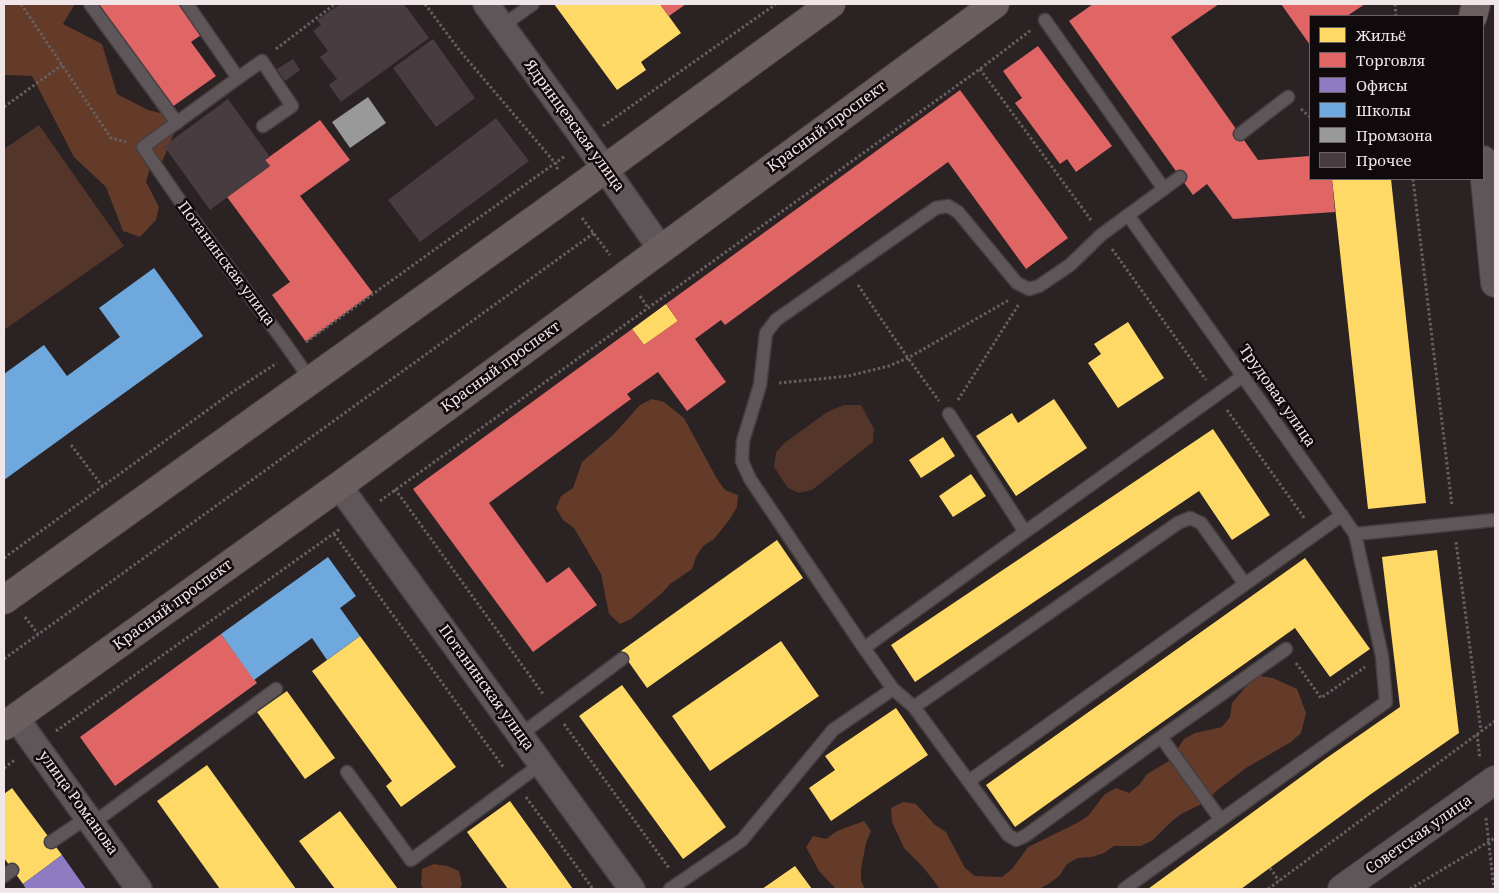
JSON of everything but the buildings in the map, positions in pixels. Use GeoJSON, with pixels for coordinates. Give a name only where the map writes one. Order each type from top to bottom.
{"type":"FeatureCollection","features":[{"type":"Feature","properties":{"kind":"main road"},"geometry":{"type":"LineString","coordinates":[[4,600],[565,198],[831,4]]}},
{"type":"Feature","properties":{"kind":"main road","name":"Красный проспект"},"geometry":{"type":"LineString","coordinates":[[10,722],[339,486],[994,4]]}},
{"type":"Feature","properties":{"kind":"street","name":"Ядринцевская улица"},"geometry":{"type":"LineString","coordinates":[[486,4],[584,139],[661,250]]}},
{"type":"Feature","properties":{"kind":"street"},"geometry":{"type":"LineString","coordinates":[[1484,170],[1495,283]]}},
{"type":"Feature","properties":{"kind":"street","name":"Потанинская улица"},"geometry":{"type":"LineString","coordinates":[[339,486],[632,889]]}},
{"type":"Feature","properties":{"kind":"street","name":"улица Романова"},"geometry":{"type":"LineString","coordinates":[[10,722],[36,746],[139,889]]}},
{"type":"Feature","properties":{"kind":"street","name":"Советская улица"},"geometry":{"type":"LineString","coordinates":[[1342,889],[1488,769]]}},
{"type":"Feature","properties":{"kind":"lane"},"geometry":{"type":"LineString","coordinates":[[90,4],[176,123]]}},
{"type":"Feature","properties":{"kind":"lane"},"geometry":{"type":"LineString","coordinates":[[186,4],[238,78]]}},
{"type":"Feature","properties":{"kind":"lane"},"geometry":{"type":"LineString","coordinates":[[502,26],[533,4]]}},
{"type":"Feature","properties":{"kind":"lane"},"geometry":{"type":"LineString","coordinates":[[1045,20],[1164,189]]}},
{"type":"Feature","properties":{"kind":"lane"},"geometry":{"type":"LineString","coordinates":[[143,147],[262,61],[292,106],[264,126]]}},
{"type":"Feature","properties":{"kind":"lane"},"geometry":{"type":"LineString","coordinates":[[1240,134],[1288,97]]}},
{"type":"Feature","properties":{"kind":"lane","name":"Потанинская улица"},"geometry":{"type":"LineString","coordinates":[[143,147],[191,217],[292,352],[310,380]]}},
{"type":"Feature","properties":{"kind":"lane"},"geometry":{"type":"LineString","coordinates":[[1180,178],[1102,235],[1070,265],[1039,286],[1029,289],[1017,283],[958,212],[948,206],[936,208],[776,320],[766,333],[760,385],[743,442],[742,461],[750,479],[893,689],[914,707],[1008,835],[1016,840],[1025,836],[1286,649]]}},
{"type":"Feature","properties":{"kind":"lane","name":"Трудовая улица"},"geometry":{"type":"LineString","coordinates":[[1128,215],[1354,534],[1382,656],[1386,702],[1221,820]]}},
{"type":"Feature","properties":{"kind":"lane"},"geometry":{"type":"LineString","coordinates":[[864,648],[1243,376]]}},
{"type":"Feature","properties":{"kind":"lane"},"geometry":{"type":"LineString","coordinates":[[949,414],[1025,532]]}},
{"type":"Feature","properties":{"kind":"lane"},"geometry":{"type":"LineString","coordinates":[[969,781],[1342,515]]}},
{"type":"Feature","properties":{"kind":"lane"},"geometry":{"type":"LineString","coordinates":[[914,707],[1178,523],[1190,518],[1201,523],[1245,584]]}},
{"type":"Feature","properties":{"kind":"lane"},"geometry":{"type":"LineString","coordinates":[[1354,534],[1495,520]]}},
{"type":"Feature","properties":{"kind":"lane"},"geometry":{"type":"LineString","coordinates":[[520,735],[622,660]]}},
{"type":"Feature","properties":{"kind":"lane"},"geometry":{"type":"LineString","coordinates":[[51,842],[90,820],[276,689]]}},
{"type":"Feature","properties":{"kind":"lane"},"geometry":{"type":"LineString","coordinates":[[675,886],[742,840],[833,730],[893,689]]}},
{"type":"Feature","properties":{"kind":"lane"},"geometry":{"type":"LineString","coordinates":[[1124,889],[1221,820],[1161,737]]}},
{"type":"Feature","properties":{"kind":"lane"},"geometry":{"type":"LineString","coordinates":[[347,772],[411,860],[541,764]]}},
{"type":"Feature","properties":{"kind":"path"},"geometry":{"type":"LineString","coordinates":[[21,4],[111,138],[143,147]]}},
{"type":"Feature","properties":{"kind":"path"},"geometry":{"type":"LineString","coordinates":[[262,61],[290,37],[335,4]]}},
{"type":"Feature","properties":{"kind":"path"},"geometry":{"type":"LineString","coordinates":[[426,4],[460,51],[556,164],[565,198],[594,232],[648,308]]}},
{"type":"Feature","properties":{"kind":"path"},"geometry":{"type":"LineString","coordinates":[[4,558],[231,393],[292,352],[556,164],[584,139],[776,4]]}},
{"type":"Feature","properties":{"kind":"path"},"geometry":{"type":"LineString","coordinates":[[378,502],[980,69],[1045,20]]}},
{"type":"Feature","properties":{"kind":"path"},"geometry":{"type":"LineString","coordinates":[[4,107],[62,65]]}},
{"type":"Feature","properties":{"kind":"path"},"geometry":{"type":"LineString","coordinates":[[980,69],[1102,235],[1316,534]]}},
{"type":"Feature","properties":{"kind":"path"},"geometry":{"type":"LineString","coordinates":[[1413,180],[1481,731]]}},
{"type":"Feature","properties":{"kind":"path"},"geometry":{"type":"LineString","coordinates":[[4,659],[594,232]]}},
{"type":"Feature","properties":{"kind":"path"},"geometry":{"type":"LineString","coordinates":[[848,270],[949,414],[1029,289]]}},
{"type":"Feature","properties":{"kind":"path"},"geometry":{"type":"LineString","coordinates":[[760,385],[848,376],[889,366],[908,358],[1029,289]]}},
{"type":"Feature","properties":{"kind":"path"},"geometry":{"type":"LineString","coordinates":[[71,445],[103,487]]}},
{"type":"Feature","properties":{"kind":"path"},"geometry":{"type":"LineString","coordinates":[[395,490],[554,710],[675,886]]}},
{"type":"Feature","properties":{"kind":"path"},"geometry":{"type":"LineString","coordinates":[[36,746],[344,526]]}},
{"type":"Feature","properties":{"kind":"path"},"geometry":{"type":"LineString","coordinates":[[334,534],[593,889]]}},
{"type":"Feature","properties":{"kind":"path"},"geometry":{"type":"LineString","coordinates":[[1286,649],[1321,698],[1382,656]]}},
{"type":"Feature","properties":{"kind":"path"},"geometry":{"type":"LineString","coordinates":[[1268,889],[1495,721]]}},
{"type":"Feature","properties":{"kind":"path"},"geometry":{"type":"LineString","coordinates":[[1477,734],[1488,769]]}},
{"type":"Feature","properties":{"kind":"path"},"geometry":{"type":"LineString","coordinates":[[1487,831],[1494,889]]}},
{"type":"Feature","properties":{"kind":"path"},"geometry":{"type":"LineString","coordinates":[[1410,889],[1495,838]]}},
{"type":"Feature","properties":{"kind":"path"},"geometry":{"type":"LineString","coordinates":[[1270,868],[1279,881]]}},
{"type":"Feature","properties":{"kind":"shaded area"},"geometry":{"type":"Polygon","coordinates":[[[4,4],[75,4],[63,24],[102,44],[117,94],[148,110],[164,114],[175,131],[162,162],[150,168],[146,182],[159,207],[156,220],[140,237],[123,231],[106,187],[74,157],[32,76],[4,75],[4,4]]]}},
{"type":"Feature","properties":{"kind":"shaded area"},"geometry":{"type":"Polygon","coordinates":[[[39,125],[124,246],[4,330],[4,149],[39,125]]]}},
{"type":"Feature","properties":{"kind":"shaded area"},"geometry":{"type":"Polygon","coordinates":[[[652,399],[664,402],[684,418],[717,479],[725,490],[738,495],[737,507],[714,539],[703,546],[696,557],[692,569],[670,584],[631,619],[620,624],[609,614],[601,574],[574,528],[563,520],[556,508],[561,496],[573,488],[582,462],[613,435],[640,405],[652,399]]]}},
{"type":"Feature","properties":{"kind":"shaded area"},"geometry":{"type":"Polygon","coordinates":[[[844,405],[861,405],[874,429],[873,442],[812,490],[799,493],[788,488],[774,467],[776,453],[783,444],[827,412],[844,405]]]}},
{"type":"Feature","properties":{"kind":"shaded area"},"geometry":{"type":"Polygon","coordinates":[[[1260,676],[1273,678],[1297,689],[1306,713],[1301,733],[1291,742],[1246,768],[1215,792],[1206,802],[1173,820],[1153,840],[1141,846],[1114,846],[1104,853],[1092,857],[1078,858],[1067,864],[1060,875],[1050,883],[1039,889],[940,889],[923,867],[904,848],[892,822],[891,808],[903,802],[916,804],[935,825],[946,832],[965,868],[975,876],[1002,877],[1012,869],[1028,847],[1088,816],[1105,794],[1116,788],[1129,793],[1139,785],[1147,774],[1169,761],[1184,739],[1195,733],[1222,727],[1230,717],[1232,703],[1249,683],[1260,676]]]}},
{"type":"Feature","properties":{"kind":"shaded area"},"geometry":{"type":"Polygon","coordinates":[[[864,821],[871,831],[866,843],[861,869],[861,881],[865,889],[836,889],[819,871],[806,847],[813,836],[826,839],[837,831],[864,821]]]}},
{"type":"Feature","properties":{"kind":"shaded area"},"geometry":{"type":"Polygon","coordinates":[[[434,864],[447,866],[459,871],[462,884],[460,889],[423,889],[421,884],[422,869],[434,864]]]}}]}
